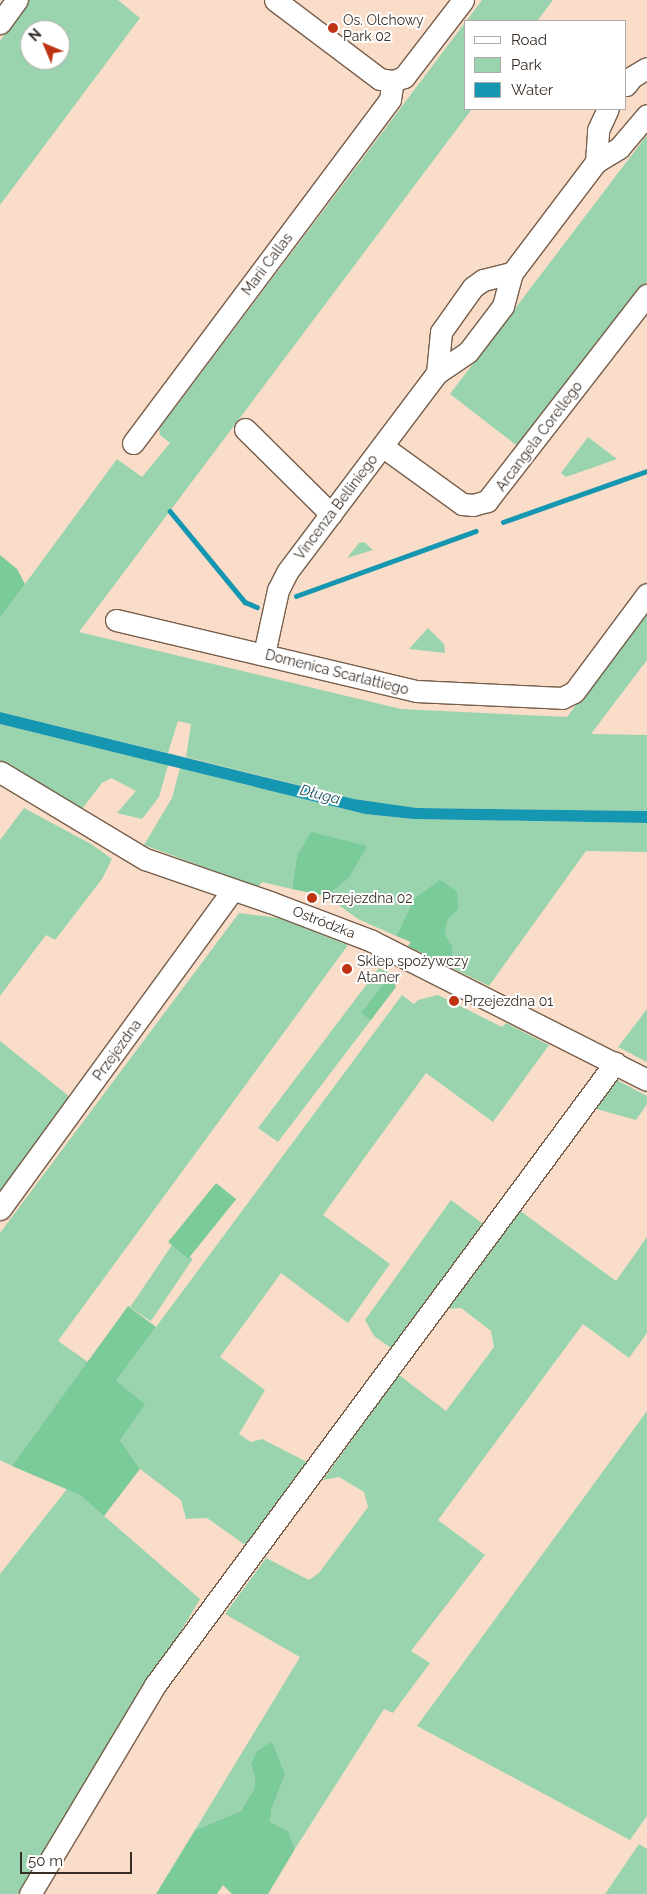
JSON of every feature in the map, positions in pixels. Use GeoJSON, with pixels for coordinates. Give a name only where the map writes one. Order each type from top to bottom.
{"type":"FeatureCollection","features":[{"type":"Feature","properties":{"kind":"street"},"geometry":{"type":"LineString","coordinates":[[0,23],[17,0]]}},
{"type":"Feature","properties":{"kind":"street"},"geometry":{"type":"LineString","coordinates":[[275,0],[380,79],[398,79]]}},
{"type":"Feature","properties":{"kind":"street","name":"Marii Callas"},"geometry":{"type":"LineString","coordinates":[[133,444],[390,99],[398,79],[463,0]]}},
{"type":"Feature","properties":{"kind":"street"},"geometry":{"type":"LineString","coordinates":[[627,84],[632,77],[647,68]]}},
{"type":"Feature","properties":{"kind":"street"},"geometry":{"type":"LineString","coordinates":[[596,162],[598,130],[608,110]]}},
{"type":"Feature","properties":{"kind":"street","name":"Vincenza Belliniego"},"geometry":{"type":"LineString","coordinates":[[264,654],[282,581],[437,372],[457,362],[474,344],[503,306],[512,273],[596,162],[619,148],[647,115]]}},
{"type":"Feature","properties":{"kind":"street"},"geometry":{"type":"LineString","coordinates":[[437,372],[441,332],[474,287],[483,280],[512,273]]}},
{"type":"Feature","properties":{"kind":"street","name":"Arcangela Corellego"},"geometry":{"type":"LineString","coordinates":[[382,446],[462,504],[472,505],[488,501],[647,295]]}},
{"type":"Feature","properties":{"kind":"street"},"geometry":{"type":"LineString","coordinates":[[245,429],[331,514]]}},
{"type":"Feature","properties":{"kind":"street","name":"Domenica Scarlattiego"},"geometry":{"type":"LineString","coordinates":[[116,620],[416,691],[562,698],[574,692],[647,594]]}},
{"type":"Feature","properties":{"kind":"street","name":"Ostródzka"},"geometry":{"type":"LineString","coordinates":[[0,772],[146,859],[379,945],[647,1080]]}},
{"type":"Feature","properties":{"kind":"street","name":"Przejezdna"},"geometry":{"type":"LineString","coordinates":[[0,1209],[233,890]]}},
{"type":"Feature","properties":{"kind":"street"},"geometry":{"type":"LineString","coordinates":[[30,1894],[155,1685],[615,1063]]}},
{"type":"Feature","properties":{"kind":"green space"},"geometry":{"type":"Polygon","coordinates":[[[29,0],[118,0],[140,18],[0,205],[0,41],[29,0]]]}},
{"type":"Feature","properties":{"kind":"green space"},"geometry":{"type":"Polygon","coordinates":[[[482,0],[553,0],[538,20],[467,20],[482,0]]]}},
{"type":"Feature","properties":{"kind":"green space"},"geometry":{"type":"Polygon","coordinates":[[[464,24],[464,110],[471,110],[79,632],[401,709],[567,717],[647,609],[647,660],[591,734],[647,735],[647,811],[417,808],[354,799],[186,757],[191,724],[178,721],[168,753],[0,712],[0,618],[117,459],[142,477],[170,443],[160,435],[159,429],[464,24]]]}},
{"type":"Feature","properties":{"kind":"green space"},"geometry":{"type":"Polygon","coordinates":[[[647,135],[647,281],[520,448],[450,394],[647,135]]]}},
{"type":"Feature","properties":{"kind":"green space"},"geometry":{"type":"Polygon","coordinates":[[[588,437],[617,459],[566,477],[561,473],[588,437]]]}},
{"type":"Feature","properties":{"kind":"green space"},"geometry":{"type":"Polygon","coordinates":[[[364,542],[373,550],[347,558],[359,543],[364,542]]]}},
{"type":"Feature","properties":{"kind":"green space"},"geometry":{"type":"Polygon","coordinates":[[[0,555],[17,569],[25,584],[0,618],[0,555]]]}},
{"type":"Feature","properties":{"kind":"green space"},"geometry":{"type":"Polygon","coordinates":[[[428,628],[444,644],[445,653],[409,649],[428,628]]]}},
{"type":"Feature","properties":{"kind":"green space"},"geometry":{"type":"Polygon","coordinates":[[[0,724],[168,765],[159,797],[142,819],[117,813],[136,791],[111,778],[102,783],[82,809],[0,761],[0,724]]]}},
{"type":"Feature","properties":{"kind":"green space"},"geometry":{"type":"Polygon","coordinates":[[[180,768],[365,814],[413,819],[647,823],[647,852],[586,851],[489,986],[448,966],[452,959],[445,935],[448,919],[414,899],[396,936],[358,919],[326,896],[348,879],[297,856],[292,889],[262,882],[258,887],[144,845],[172,798],[180,768]]]}},
{"type":"Feature","properties":{"kind":"green space"},"geometry":{"type":"Polygon","coordinates":[[[24,808],[91,844],[112,859],[102,879],[55,940],[46,935],[0,996],[0,840],[24,808]]]}},
{"type":"Feature","properties":{"kind":"green space"},"geometry":{"type":"Polygon","coordinates":[[[311,832],[367,846],[348,879],[326,896],[292,889],[297,856],[311,832]]]}},
{"type":"Feature","properties":{"kind":"green space"},"geometry":{"type":"Polygon","coordinates":[[[440,880],[457,891],[458,909],[448,919],[445,935],[452,946],[452,959],[448,966],[408,946],[411,942],[396,936],[414,899],[440,880]]]}},
{"type":"Feature","properties":{"kind":"green space"},"geometry":{"type":"Polygon","coordinates":[[[239,913],[279,918],[348,945],[58,1341],[88,1362],[12,1466],[0,1460],[0,1233],[239,913]]]}},
{"type":"Feature","properties":{"kind":"green space"},"geometry":{"type":"Polygon","coordinates":[[[379,968],[391,974],[362,1012],[371,1020],[278,1142],[258,1128],[379,968]]]}},
{"type":"Feature","properties":{"kind":"green space"},"geometry":{"type":"Polygon","coordinates":[[[391,974],[396,987],[371,1020],[361,1013],[391,974]]]}},
{"type":"Feature","properties":{"kind":"green space"},"geometry":{"type":"Polygon","coordinates":[[[402,995],[414,1004],[418,1000],[438,995],[502,1027],[506,1023],[549,1045],[493,1122],[426,1073],[323,1215],[390,1264],[348,1323],[281,1273],[220,1357],[265,1390],[239,1434],[251,1442],[262,1439],[309,1463],[248,1547],[207,1518],[186,1519],[181,1500],[140,1469],[120,1440],[116,1381],[402,995]]]}},
{"type":"Feature","properties":{"kind":"green space"},"geometry":{"type":"Polygon","coordinates":[[[647,1009],[647,1062],[618,1047],[647,1009]]]}},
{"type":"Feature","properties":{"kind":"green space"},"geometry":{"type":"Polygon","coordinates":[[[0,1041],[70,1097],[0,1194],[0,1041]]]}},
{"type":"Feature","properties":{"kind":"green space"},"geometry":{"type":"Polygon","coordinates":[[[615,1079],[647,1096],[647,1104],[636,1120],[593,1108],[615,1079]]]}},
{"type":"Feature","properties":{"kind":"green space"},"geometry":{"type":"Polygon","coordinates":[[[216,1183],[236,1199],[188,1258],[168,1242],[216,1183]]]}},
{"type":"Feature","properties":{"kind":"green space"},"geometry":{"type":"Polygon","coordinates":[[[451,1200],[483,1224],[391,1348],[374,1336],[365,1320],[451,1200]]]}},
{"type":"Feature","properties":{"kind":"green space"},"geometry":{"type":"Polygon","coordinates":[[[519,1210],[616,1281],[647,1237],[647,1333],[629,1358],[583,1324],[438,1520],[485,1555],[411,1651],[430,1663],[393,1713],[384,1709],[295,1849],[288,1831],[270,1822],[272,1808],[285,1775],[255,1776],[254,1789],[241,1811],[195,1830],[300,1657],[225,1614],[266,1558],[309,1580],[319,1573],[368,1507],[364,1492],[339,1477],[323,1480],[399,1375],[446,1411],[494,1347],[491,1331],[461,1308],[447,1309],[519,1210]]]}},
{"type":"Feature","properties":{"kind":"green space"},"geometry":{"type":"Polygon","coordinates":[[[172,1245],[193,1259],[151,1321],[130,1307],[172,1245]]]}},
{"type":"Feature","properties":{"kind":"green space"},"geometry":{"type":"Polygon","coordinates":[[[128,1306],[156,1327],[116,1381],[145,1404],[120,1440],[140,1469],[104,1516],[80,1495],[12,1466],[128,1306]]]}},
{"type":"Feature","properties":{"kind":"green space"},"geometry":{"type":"Polygon","coordinates":[[[647,1411],[647,1816],[630,1840],[417,1726],[647,1411]]]}},
{"type":"Feature","properties":{"kind":"green space"},"geometry":{"type":"Polygon","coordinates":[[[67,1489],[80,1495],[200,1599],[25,1894],[0,1894],[0,1574],[67,1489]]]}},
{"type":"Feature","properties":{"kind":"green space"},"geometry":{"type":"Polygon","coordinates":[[[272,1742],[285,1775],[272,1808],[270,1822],[288,1831],[295,1849],[268,1894],[232,1894],[223,1885],[217,1894],[156,1894],[195,1830],[241,1811],[254,1789],[255,1776],[251,1764],[257,1751],[272,1742]]]}},
{"type":"Feature","properties":{"kind":"green space"},"geometry":{"type":"Polygon","coordinates":[[[639,1844],[647,1849],[647,1894],[605,1894],[639,1844]]]}},
{"type":"Feature","properties":{"kind":"water","name":"Długa"},"geometry":{"type":"Polygon","coordinates":[[[0,712],[354,799],[417,808],[647,811],[647,823],[413,819],[365,814],[0,724],[0,712]]]}},
{"type":"Feature","properties":{"kind":"waterway"},"geometry":{"type":"LineString","coordinates":[[503,522],[647,471]]}},
{"type":"Feature","properties":{"kind":"waterway"},"geometry":{"type":"LineString","coordinates":[[170,511],[245,602],[257,607]]}},
{"type":"Feature","properties":{"kind":"waterway"},"geometry":{"type":"LineString","coordinates":[[296,596],[476,531]]}},
{"type":"Feature","properties":{"kind":"place","name":"Os. Olchowy Park 02"},"geometry":{"type":"Point","coordinates":[333,28]}},
{"type":"Feature","properties":{"kind":"place","name":"Przejezdna 02"},"geometry":{"type":"Point","coordinates":[312,898]}},
{"type":"Feature","properties":{"kind":"place","name":"Sklep spożywczy Ataner"},"geometry":{"type":"Point","coordinates":[347,969]}},
{"type":"Feature","properties":{"kind":"place","name":"Przejezdna 01"},"geometry":{"type":"Point","coordinates":[454,1001]}}]}
